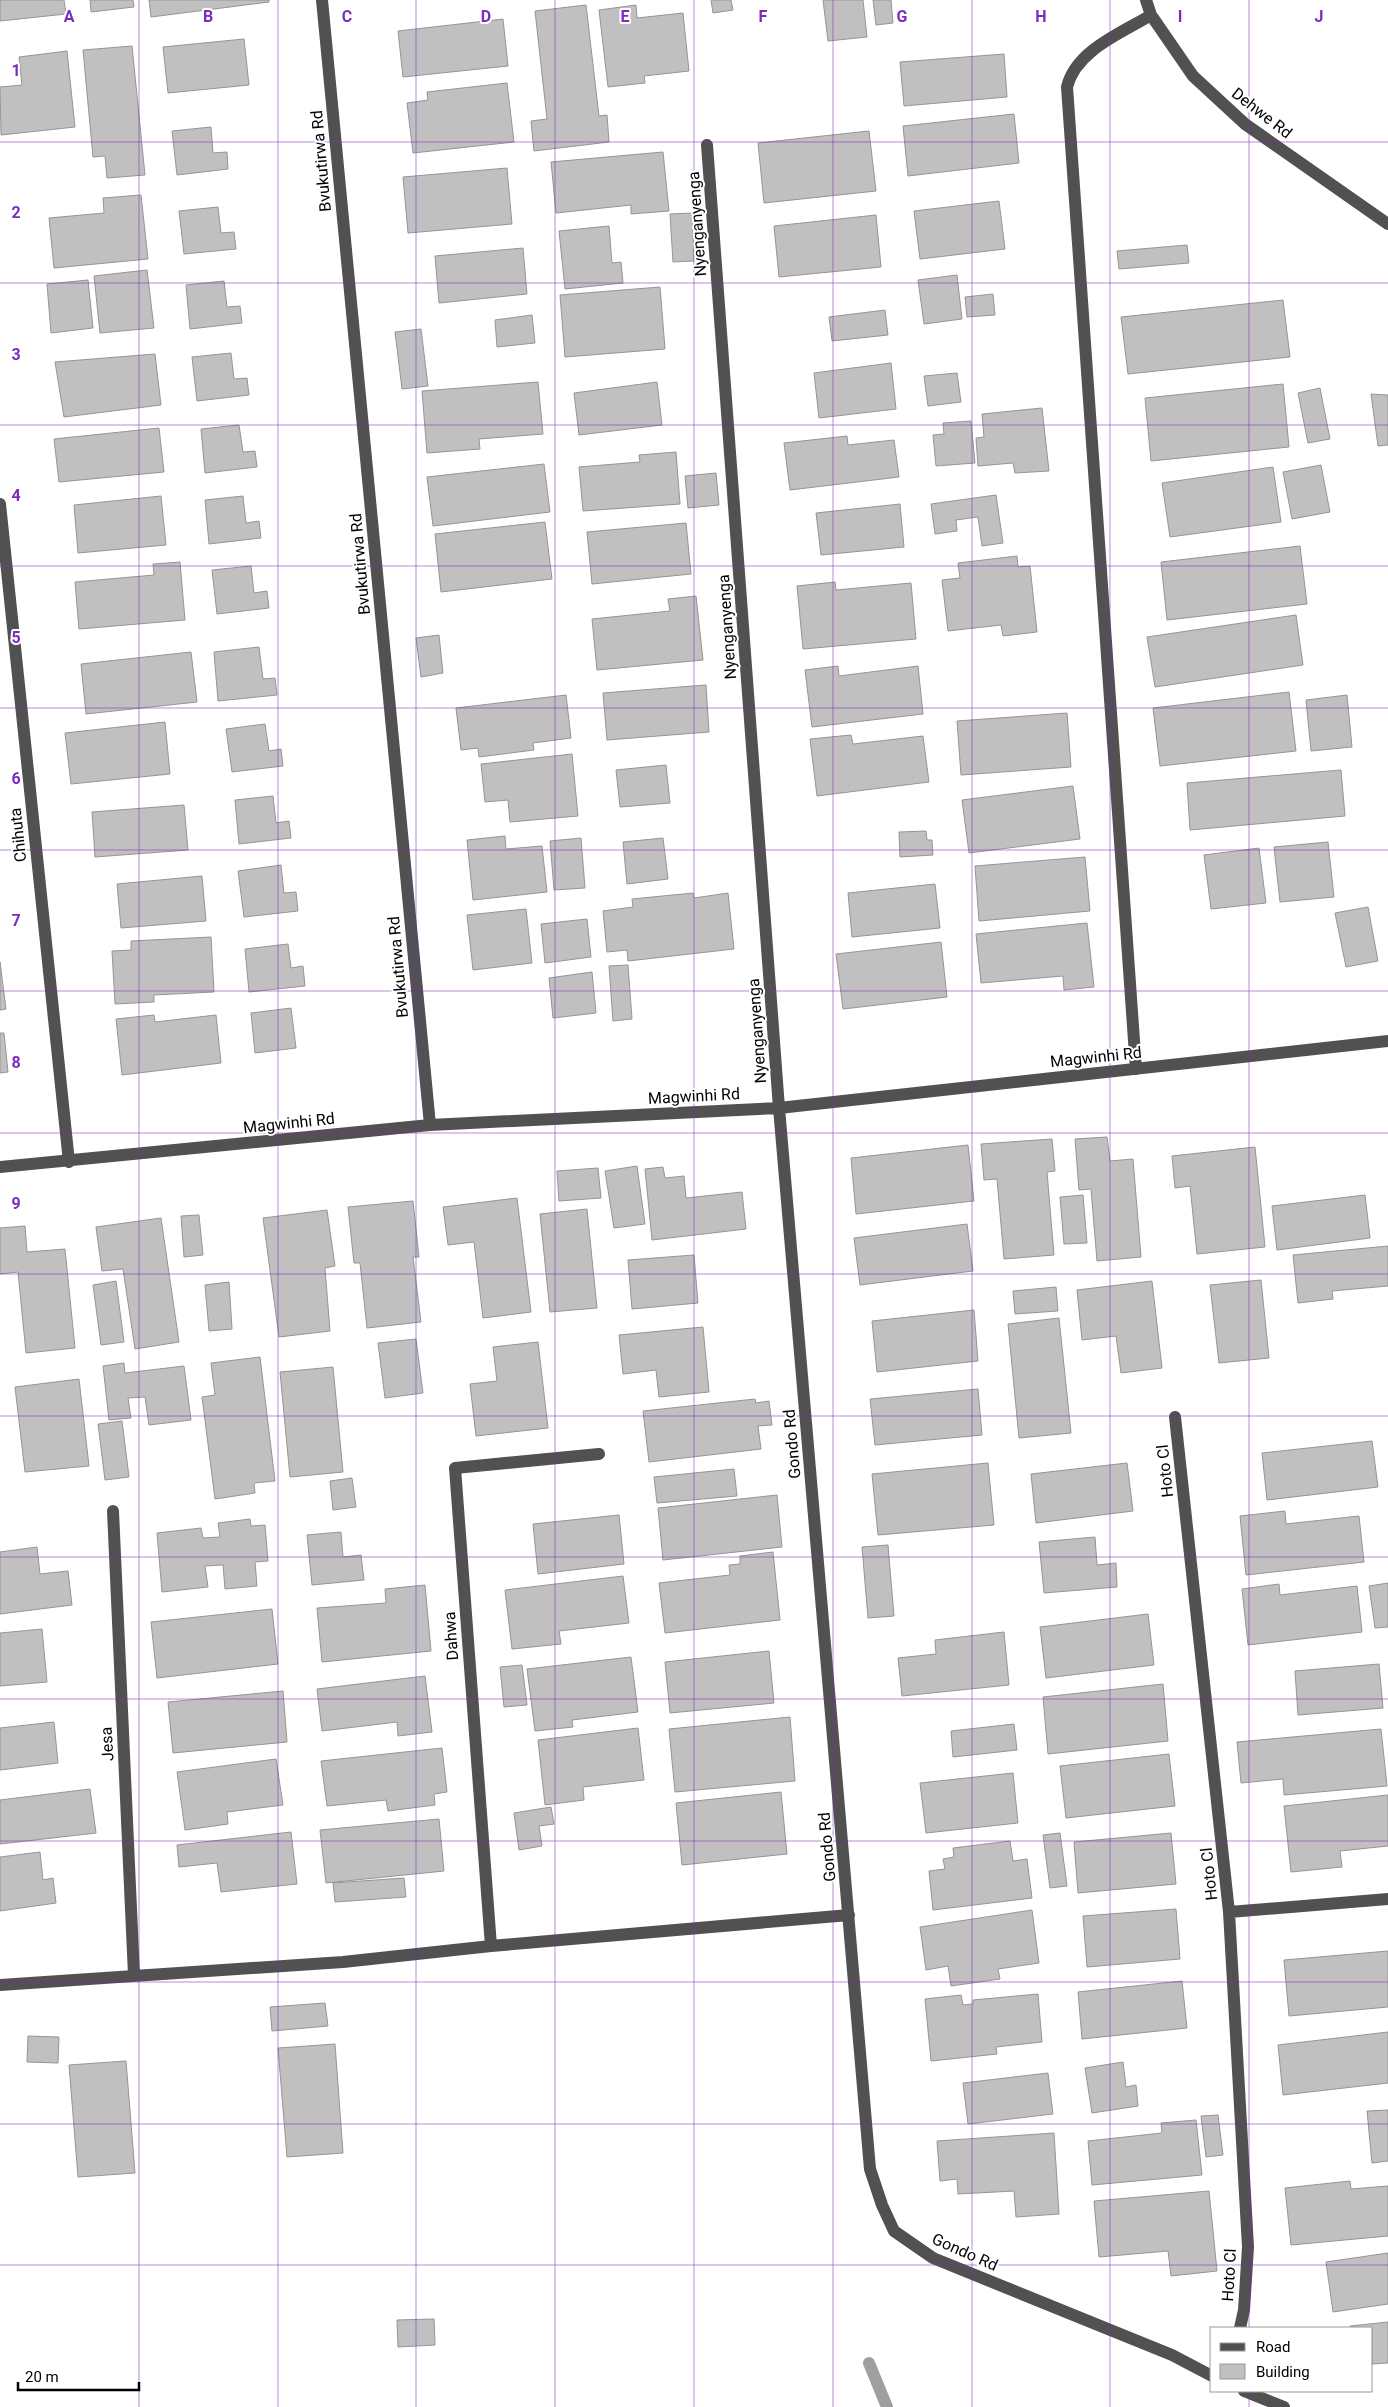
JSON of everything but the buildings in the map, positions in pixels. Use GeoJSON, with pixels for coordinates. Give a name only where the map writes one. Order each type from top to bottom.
{"type":"FeatureCollection","features":[{"type":"Feature","properties":{"kind":"street","name":"Bvukutirwa Rd"},"geometry":{"type":"LineString","coordinates":[[322,0],[430,1125]]}},
{"type":"Feature","properties":{"kind":"street","name":"Dehwe Rd"},"geometry":{"type":"LineString","coordinates":[[1146,0],[1151,15],[1194,76],[1245,124],[1388,224]]}},
{"type":"Feature","properties":{"kind":"street"},"geometry":{"type":"LineString","coordinates":[[1136,1068],[1067,87],[1074,72],[1085,57],[1151,15]]}},
{"type":"Feature","properties":{"kind":"street","name":"Nyenganyenga"},"geometry":{"type":"LineString","coordinates":[[707,145],[779,1108]]}},
{"type":"Feature","properties":{"kind":"street","name":"Chihuta"},"geometry":{"type":"LineString","coordinates":[[0,504],[69,1162]]}},
{"type":"Feature","properties":{"kind":"street","name":"Magwinhi Rd"},"geometry":{"type":"LineString","coordinates":[[0,1167],[69,1162],[430,1125],[779,1108],[1388,1041]]}},
{"type":"Feature","properties":{"kind":"street","name":"Gondo Rd"},"geometry":{"type":"LineString","coordinates":[[779,1108],[870,2169],[882,2206],[894,2231],[933,2258],[1172,2355],[1210,2375]]}},
{"type":"Feature","properties":{"kind":"street","name":"Hoto Cl"},"geometry":{"type":"LineString","coordinates":[[1175,1417],[1229,1912],[1248,2247],[1244,2310],[1240,2327]]}},
{"type":"Feature","properties":{"kind":"street","name":"Dahwa"},"geometry":{"type":"LineString","coordinates":[[491,1946],[455,1468],[599,1454]]}},
{"type":"Feature","properties":{"kind":"street","name":"Jesa"},"geometry":{"type":"LineString","coordinates":[[113,1511],[134,1975]]}},
{"type":"Feature","properties":{"kind":"street"},"geometry":{"type":"LineString","coordinates":[[1229,1912],[1388,1898]]}},
{"type":"Feature","properties":{"kind":"street"},"geometry":{"type":"LineString","coordinates":[[0,1986],[134,1975],[343,1962],[491,1946],[849,1916]]}},
{"type":"Feature","properties":{"kind":"street"},"geometry":{"type":"LineString","coordinates":[[1246,2392],[1284,2407]]}},
{"type":"Feature","properties":{"kind":"waterway"},"geometry":{"type":"LineString","coordinates":[[869,2363],[887,2407]]}}]}
